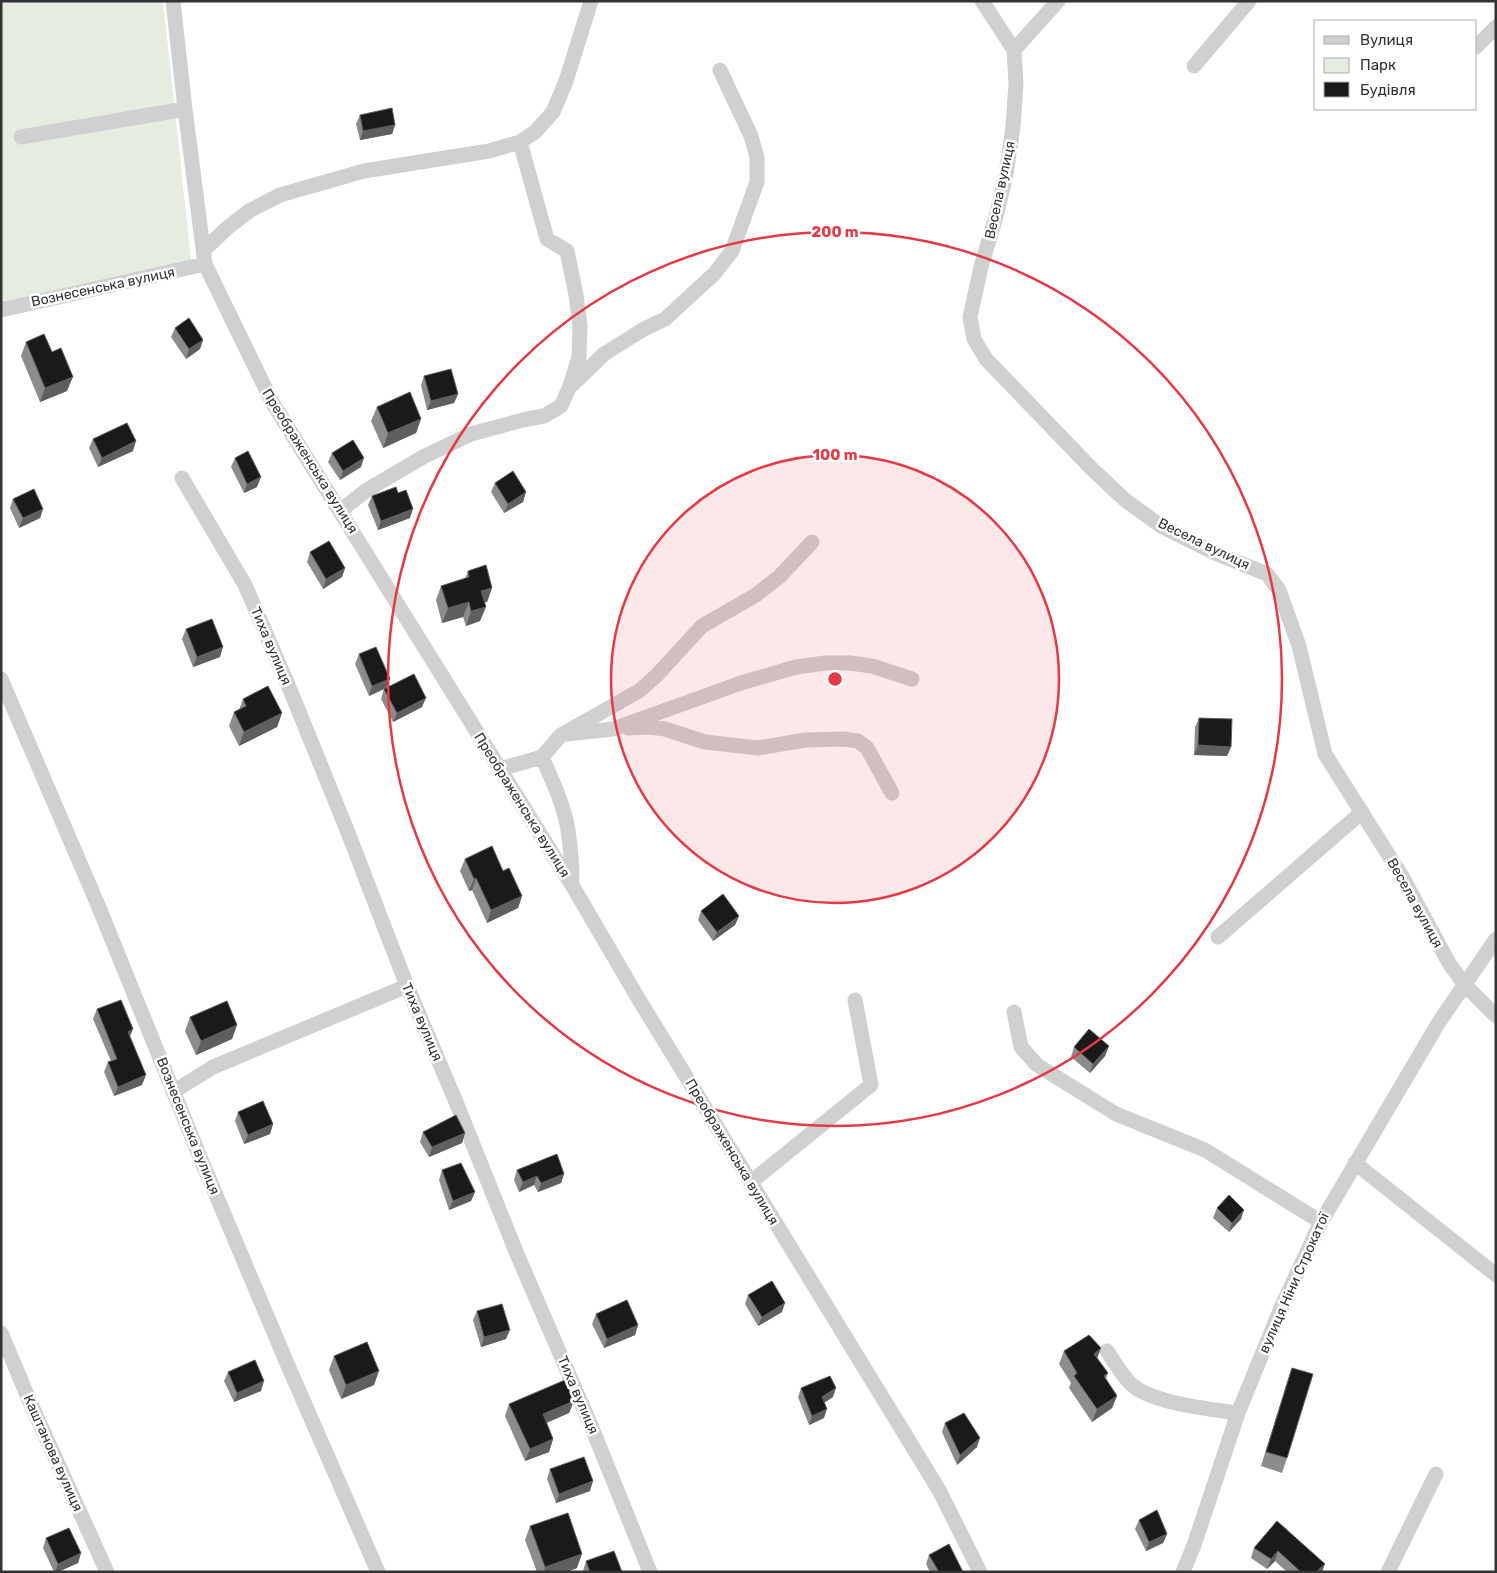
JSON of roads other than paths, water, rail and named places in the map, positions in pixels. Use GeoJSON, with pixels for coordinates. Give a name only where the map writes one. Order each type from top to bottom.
{"type":"FeatureCollection","features":[{"type":"Feature","properties":{"kind":"street","name":"Преображенська вулиця"},"geometry":{"type":"LineString","coordinates":[[173,1],[204,257],[272,402],[572,885],[638,998],[939,1490],[980,1572]]}},
{"type":"Feature","properties":{"kind":"street"},"geometry":{"type":"LineString","coordinates":[[204,257],[226,229],[250,211],[280,195],[364,171],[488,151],[520,142],[535,132],[553,112],[566,82],[591,1]]}},
{"type":"Feature","properties":{"kind":"street","name":"Весела вулиця"},"geometry":{"type":"LineString","coordinates":[[982,1],[1014,50],[1016,84],[1013,127],[1006,174],[997,214],[981,267],[970,317],[974,339],[986,359],[1091,468],[1125,500],[1161,526],[1216,553],[1267,574],[1279,590],[1299,646],[1325,754],[1403,878],[1449,963],[1464,984],[1496,1016]]}},
{"type":"Feature","properties":{"kind":"street"},"geometry":{"type":"LineString","coordinates":[[1014,50],[1058,1]]}},
{"type":"Feature","properties":{"kind":"street"},"geometry":{"type":"LineString","coordinates":[[1194,66],[1248,1]]}},
{"type":"Feature","properties":{"kind":"street"},"geometry":{"type":"LineString","coordinates":[[1477,46],[1496,26]]}},
{"type":"Feature","properties":{"kind":"street"},"geometry":{"type":"LineString","coordinates":[[570,386],[604,354],[644,329],[665,319],[714,274],[732,251],[757,182],[757,157],[751,136],[720,70]]}},
{"type":"Feature","properties":{"kind":"street"},"geometry":{"type":"LineString","coordinates":[[21,137],[185,109]]}},
{"type":"Feature","properties":{"kind":"street"},"geometry":{"type":"LineString","coordinates":[[340,511],[368,490],[423,456],[471,434],[527,418],[544,416],[560,406],[570,386],[578,357],[580,325],[567,251],[547,239],[520,142]]}},
{"type":"Feature","properties":{"kind":"street","name":"Вознесенська вулиця"},"geometry":{"type":"LineString","coordinates":[[1,310],[204,257]]}},
{"type":"Feature","properties":{"kind":"street","name":"Тиха вулиця"},"geometry":{"type":"LineString","coordinates":[[182,478],[245,585],[291,692],[407,986],[517,1254],[592,1428],[650,1572]]}},
{"type":"Feature","properties":{"kind":"street"},"geometry":{"type":"LineString","coordinates":[[500,769],[542,757],[561,735],[639,691],[657,675],[702,626],[756,596],[780,576],[812,542]]}},
{"type":"Feature","properties":{"kind":"street"},"geometry":{"type":"LineString","coordinates":[[613,729],[741,683],[796,667],[825,663],[850,663],[872,666],[912,679]]}},
{"type":"Feature","properties":{"kind":"street","name":"Вознесенська вулиця"},"geometry":{"type":"LineString","coordinates":[[1,679],[98,905],[173,1092],[286,1361],[378,1572]]}},
{"type":"Feature","properties":{"kind":"street"},"geometry":{"type":"LineString","coordinates":[[561,735],[613,729],[666,729],[705,742],[758,748],[805,740],[844,739],[858,741],[867,748],[892,793]]}},
{"type":"Feature","properties":{"kind":"street"},"geometry":{"type":"LineString","coordinates":[[542,757],[568,829],[572,858],[572,885]]}},
{"type":"Feature","properties":{"kind":"street"},"geometry":{"type":"LineString","coordinates":[[1218,938],[1362,812]]}},
{"type":"Feature","properties":{"kind":"street","name":"вулиця Ніни Строкатої"},"geometry":{"type":"LineString","coordinates":[[1182,1572],[1194,1545],[1238,1413],[1281,1308],[1321,1222],[1438,1022],[1496,939]]}},
{"type":"Feature","properties":{"kind":"street"},"geometry":{"type":"LineString","coordinates":[[173,1092],[213,1067],[407,986]]}},
{"type":"Feature","properties":{"kind":"street"},"geometry":{"type":"LineString","coordinates":[[751,1182],[871,1085],[855,1000]]}},
{"type":"Feature","properties":{"kind":"street"},"geometry":{"type":"LineString","coordinates":[[1014,1012],[1020,1047],[1037,1065],[1116,1114],[1205,1150],[1321,1222]]}},
{"type":"Feature","properties":{"kind":"street"},"geometry":{"type":"LineString","coordinates":[[1355,1163],[1496,1276]]}},
{"type":"Feature","properties":{"kind":"street","name":"Каштанова вулиця"},"geometry":{"type":"LineString","coordinates":[[1,1333],[106,1572]]}},
{"type":"Feature","properties":{"kind":"street"},"geometry":{"type":"LineString","coordinates":[[1107,1351],[1130,1384],[1146,1394],[1162,1400],[1238,1413]]}},
{"type":"Feature","properties":{"kind":"street"},"geometry":{"type":"LineString","coordinates":[[1388,1572],[1436,1474]]}}]}
